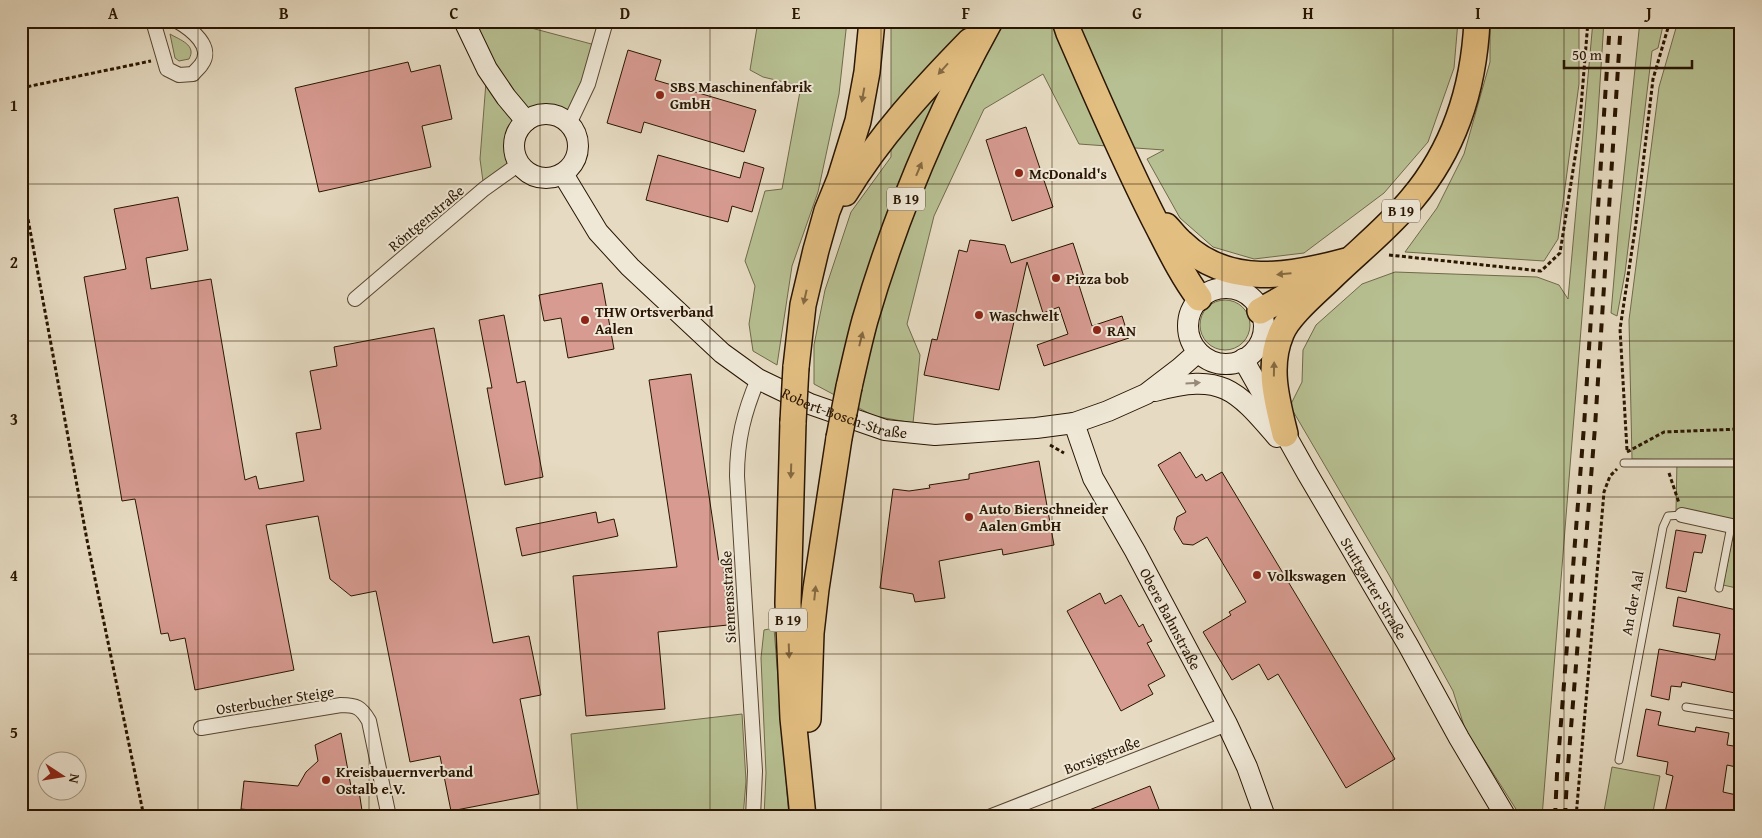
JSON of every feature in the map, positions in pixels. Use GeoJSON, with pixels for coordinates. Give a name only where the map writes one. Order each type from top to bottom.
{"type":"FeatureCollection","features":[{"type":"Feature","properties":{"kind":"highway","name":"B 19"},"geometry":{"type":"LineString","coordinates":[[803,817],[793,718],[788,603],[796,367],[803,305],[816,250],[827,211],[840,179],[858,122],[868,72],[872,21]]}},
{"type":"Feature","properties":{"kind":"highway","name":"B 19"},"geometry":{"type":"LineString","coordinates":[[816,250],[836,207],[882,138],[989,21]]}},
{"type":"Feature","properties":{"kind":"highway","name":"B 19"},"geometry":{"type":"LineString","coordinates":[[808,817],[808,692],[811,633],[839,438],[849,387],[865,320],[908,195],[963,71],[989,21]]}},
{"type":"Feature","properties":{"kind":"highway","name":"B 19"},"geometry":{"type":"LineString","coordinates":[[1065,21],[1068,33],[1139,189],[1185,278],[1199,298]]}},
{"type":"Feature","properties":{"kind":"highway","name":"B 19"},"geometry":{"type":"LineString","coordinates":[[1139,189],[1182,244],[1208,262],[1230,271],[1265,275],[1286,274],[1314,270],[1349,260],[1395,218],[1413,198],[1444,154],[1466,98],[1473,68],[1477,21]]}},
{"type":"Feature","properties":{"kind":"highway"},"geometry":{"type":"LineString","coordinates":[[1260,311],[1349,260]]}},
{"type":"Feature","properties":{"kind":"highway"},"geometry":{"type":"LineString","coordinates":[[1285,434],[1278,408],[1274,378],[1276,347],[1282,331],[1294,316],[1349,260]]}},
{"type":"Feature","properties":{"kind":"street"},"geometry":{"type":"LineString","coordinates":[[153,21],[167,69],[179,75],[193,74],[203,64],[205,51],[199,36],[177,21]]}},
{"type":"Feature","properties":{"kind":"street"},"geometry":{"type":"LineString","coordinates":[[464,21],[487,69],[506,97],[526,121]]}},
{"type":"Feature","properties":{"kind":"street"},"geometry":{"type":"LineString","coordinates":[[569,124],[588,84],[606,21]]}},
{"type":"Feature","properties":{"kind":"street"},"geometry":{"type":"LineString","coordinates":[[549,114],[560,117],[569,124],[576,135],[578,150],[573,164],[563,174],[552,178],[539,178],[528,173],[519,164],[514,152],[514,140],[519,129],[526,121],[537,115],[549,114]]}},
{"type":"Feature","properties":{"kind":"street","name":"Röntgenstraße"},"geometry":{"type":"LineString","coordinates":[[355,299],[484,190],[519,164]]}},
{"type":"Feature","properties":{"kind":"street","name":"Robert-Bosch-Straße"},"geometry":{"type":"LineString","coordinates":[[563,174],[598,232],[630,267],[722,354],[758,379],[810,404],[885,430],[935,435],[1036,428],[1074,423],[1108,411],[1146,394],[1198,352]]}},
{"type":"Feature","properties":{"kind":"street"},"geometry":{"type":"LineString","coordinates":[[1233,288],[1250,296],[1260,311],[1263,320],[1261,338],[1257,347],[1243,359],[1228,364],[1205,357],[1198,352],[1190,336],[1188,319],[1192,308],[1199,298],[1215,289],[1233,288]]}},
{"type":"Feature","properties":{"kind":"street","name":"Stuttgarter Straße"},"geometry":{"type":"LineString","coordinates":[[1243,359],[1506,817]]}},
{"type":"Feature","properties":{"kind":"street","name":"Siemensstraße"},"geometry":{"type":"LineString","coordinates":[[753,817],[755,771],[737,451],[748,403],[758,379]]}},
{"type":"Feature","properties":{"kind":"street"},"geometry":{"type":"LineString","coordinates":[[1146,394],[1191,383],[1203,383],[1226,389],[1236,394],[1250,407],[1307,473]]}},
{"type":"Feature","properties":{"kind":"street","name":"Obere Bahnstraße"},"geometry":{"type":"LineString","coordinates":[[1074,423],[1093,478],[1227,724],[1248,767],[1265,817]]}},
{"type":"Feature","properties":{"kind":"street"},"geometry":{"type":"LineString","coordinates":[[1682,515],[1736,527]]}},
{"type":"Feature","properties":{"kind":"street","name":"Osterbucher Steige"},"geometry":{"type":"LineString","coordinates":[[201,728],[341,705],[352,705],[363,710],[369,721],[390,817]]}},
{"type":"Feature","properties":{"kind":"street","name":"Borsigstraße"},"geometry":{"type":"LineString","coordinates":[[988,817],[1227,724]]}},
{"type":"Feature","properties":{"kind":"lane"},"geometry":{"type":"LineString","coordinates":[[1624,463],[1741,463]]}},
{"type":"Feature","properties":{"kind":"lane","name":"An der Aal"},"geometry":{"type":"LineString","coordinates":[[1619,760],[1662,527],[1668,516],[1682,515]]}},
{"type":"Feature","properties":{"kind":"lane"},"geometry":{"type":"LineString","coordinates":[[1719,588],[1736,527]]}},
{"type":"Feature","properties":{"kind":"lane"},"geometry":{"type":"LineString","coordinates":[[1686,707],[1741,716]]}},
{"type":"Feature","properties":{"kind":"path"},"geometry":{"type":"LineString","coordinates":[[1389,255],[1541,271],[1560,253],[1579,132],[1588,21]]}},
{"type":"Feature","properties":{"kind":"path"},"geometry":{"type":"LineString","coordinates":[[1576,817],[1604,492],[1610,476],[1624,463],[1627,450],[1620,329],[1636,223],[1653,79],[1670,21]]}},
{"type":"Feature","properties":{"kind":"path"},"geometry":{"type":"LineString","coordinates":[[21,88],[164,58]]}},
{"type":"Feature","properties":{"kind":"path"},"geometry":{"type":"LineString","coordinates":[[21,181],[87,540],[144,817]]}},
{"type":"Feature","properties":{"kind":"path"},"geometry":{"type":"LineString","coordinates":[[1627,450],[1664,432],[1741,429]]}},
{"type":"Feature","properties":{"kind":"path"},"geometry":{"type":"LineString","coordinates":[[1666,463],[1682,515]]}},
{"type":"Feature","properties":{"kind":"green space"},"geometry":{"type":"Polygon","coordinates":[[[493,21],[505,21],[599,46],[569,124],[557,117],[545,115],[535,116],[526,121],[520,128],[516,138],[515,150],[519,164],[484,189],[480,159],[487,69],[470,33],[493,21]]]}},
{"type":"Feature","properties":{"kind":"green space"},"geometry":{"type":"Polygon","coordinates":[[[758,21],[847,21],[839,94],[818,192],[792,266],[777,365],[753,351],[749,324],[755,286],[745,261],[765,191],[782,189],[801,86],[763,77],[750,70],[758,21]]]}},
{"type":"Feature","properties":{"kind":"green space"},"geometry":{"type":"Polygon","coordinates":[[[891,21],[1458,21],[1454,68],[1428,142],[1384,193],[1304,253],[1254,259],[1213,247],[1180,218],[1147,159],[1164,150],[1079,144],[1043,74],[984,109],[934,216],[907,324],[920,355],[913,423],[874,416],[814,384],[814,345],[825,290],[851,212],[891,157],[891,21]]]}},
{"type":"Feature","properties":{"kind":"green space"},"geometry":{"type":"Polygon","coordinates":[[[1490,21],[1579,21],[1579,84],[1558,239],[1544,261],[1405,252],[1437,208],[1464,154],[1490,62],[1490,21]]]}},
{"type":"Feature","properties":{"kind":"green space"},"geometry":{"type":"Polygon","coordinates":[[[1593,21],[1604,21],[1542,817],[1521,817],[1465,729],[1453,691],[1389,575],[1290,406],[1302,382],[1303,350],[1316,325],[1362,284],[1395,272],[1537,277],[1559,285],[1568,299],[1593,21]]]}},
{"type":"Feature","properties":{"kind":"green space"},"geometry":{"type":"Polygon","coordinates":[[[1640,21],[1664,21],[1658,48],[1652,51],[1625,273],[1617,316],[1611,313],[1640,21]]]}},
{"type":"Feature","properties":{"kind":"green space"},"geometry":{"type":"Polygon","coordinates":[[[1678,21],[1741,21],[1741,523],[1676,511],[1677,460],[1632,459],[1629,320],[1659,87],[1678,21]]]}},
{"type":"Feature","properties":{"kind":"green space"},"geometry":{"type":"Polygon","coordinates":[[[170,34],[183,41],[189,47],[191,54],[189,59],[179,61],[175,58],[170,34]]]}},
{"type":"Feature","properties":{"kind":"green space"},"geometry":{"type":"Polygon","coordinates":[[[1220,300],[1230,300],[1243,307],[1250,320],[1250,330],[1243,343],[1230,350],[1220,350],[1211,346],[1204,339],[1200,330],[1200,320],[1204,311],[1211,304],[1220,300]]]}},
{"type":"Feature","properties":{"kind":"green space"},"geometry":{"type":"Polygon","coordinates":[[[1734,530],[1741,532],[1741,589],[1723,585],[1734,530]]]}},
{"type":"Feature","properties":{"kind":"green space"},"geometry":{"type":"Polygon","coordinates":[[[774,628],[789,817],[764,817],[766,773],[761,658],[764,630],[774,628]]]}},
{"type":"Feature","properties":{"kind":"green space"},"geometry":{"type":"Polygon","coordinates":[[[742,714],[746,781],[743,817],[578,817],[571,734],[742,714]]]}},
{"type":"Feature","properties":{"kind":"green space"},"geometry":{"type":"Polygon","coordinates":[[[1612,767],[1660,776],[1652,817],[1603,817],[1612,767]]]}},
{"type":"Feature","properties":{"kind":"building","name":"SBS Maschinenfabrik GmbH"},"geometry":{"type":"Polygon","coordinates":[[[628,50],[661,60],[655,80],[756,110],[744,152],[644,122],[641,133],[607,123],[628,50]]]}},
{"type":"Feature","properties":{"kind":"building"},"geometry":{"type":"Polygon","coordinates":[[[408,62],[411,72],[440,65],[452,119],[422,126],[431,167],[319,192],[295,88],[408,62]]]}},
{"type":"Feature","properties":{"kind":"building"},"geometry":{"type":"Polygon","coordinates":[[[1026,127],[1053,207],[1012,221],[986,140],[1026,127]]]}},
{"type":"Feature","properties":{"kind":"building"},"geometry":{"type":"Polygon","coordinates":[[[658,155],[740,178],[744,162],[764,168],[752,212],[732,206],[728,222],[646,200],[658,155]]]}},
{"type":"Feature","properties":{"kind":"building"},"geometry":{"type":"Polygon","coordinates":[[[178,197],[188,250],[146,258],[151,289],[211,279],[245,480],[256,476],[259,489],[304,481],[296,433],[321,429],[310,371],[337,366],[334,347],[434,328],[493,643],[529,636],[541,695],[520,699],[539,794],[451,811],[440,756],[410,762],[376,591],[351,596],[330,579],[318,516],[266,525],[294,670],[195,690],[185,638],[170,641],[168,633],[161,634],[135,499],[122,501],[84,277],[126,269],[114,209],[178,197]]]}},
{"type":"Feature","properties":{"kind":"building","name":"Waschwelt"},"geometry":{"type":"Polygon","coordinates":[[[970,240],[1005,245],[1011,263],[1073,243],[1084,277],[1077,279],[1092,326],[1122,316],[1129,338],[1044,366],[1037,345],[1068,334],[1059,307],[1043,313],[1027,262],[999,390],[924,375],[932,339],[937,340],[959,250],[967,252],[970,240]]]}},
{"type":"Feature","properties":{"kind":"building","name":"THW Ortsverband Aalen"},"geometry":{"type":"Polygon","coordinates":[[[602,283],[614,349],[568,358],[561,318],[544,321],[539,295],[602,283]]]}},
{"type":"Feature","properties":{"kind":"building"},"geometry":{"type":"Polygon","coordinates":[[[504,315],[517,383],[525,381],[543,477],[505,485],[487,388],[492,388],[479,320],[504,315]]]}},
{"type":"Feature","properties":{"kind":"building"},"geometry":{"type":"Polygon","coordinates":[[[691,374],[719,563],[723,563],[728,625],[658,632],[665,709],[586,716],[573,576],[677,567],[649,380],[691,374]]]}},
{"type":"Feature","properties":{"kind":"building","name":"Volkswagen"},"geometry":{"type":"Polygon","coordinates":[[[1180,452],[1196,478],[1202,474],[1206,481],[1222,472],[1395,759],[1346,788],[1278,674],[1268,680],[1259,664],[1232,680],[1203,632],[1231,615],[1229,612],[1246,602],[1207,537],[1193,545],[1183,544],[1174,529],[1177,517],[1186,512],[1158,465],[1180,452]]]}},
{"type":"Feature","properties":{"kind":"building","name":"Auto Bierschneider Aalen GmbH"},"geometry":{"type":"Polygon","coordinates":[[[1039,461],[1054,545],[1003,555],[1002,549],[939,561],[945,598],[915,602],[913,594],[880,588],[893,489],[909,491],[930,488],[929,485],[969,479],[969,474],[1039,461]]]}},
{"type":"Feature","properties":{"kind":"building"},"geometry":{"type":"Polygon","coordinates":[[[596,512],[598,523],[614,519],[618,536],[522,556],[516,528],[596,512]]]}},
{"type":"Feature","properties":{"kind":"building"},"geometry":{"type":"Polygon","coordinates":[[[1676,530],[1706,535],[1702,553],[1694,552],[1686,592],[1666,588],[1676,530]]]}},
{"type":"Feature","properties":{"kind":"building"},"geometry":{"type":"Polygon","coordinates":[[[1100,593],[1105,604],[1121,595],[1139,627],[1143,624],[1152,641],[1147,643],[1165,676],[1148,685],[1153,694],[1121,711],[1067,611],[1100,593]]]}},
{"type":"Feature","properties":{"kind":"building"},"geometry":{"type":"Polygon","coordinates":[[[1678,597],[1741,611],[1741,665],[1735,693],[1682,682],[1681,687],[1671,686],[1669,700],[1651,696],[1659,649],[1715,660],[1720,634],[1673,626],[1678,597]]]}},
{"type":"Feature","properties":{"kind":"building"},"geometry":{"type":"Polygon","coordinates":[[[1646,709],[1661,712],[1658,725],[1695,732],[1696,727],[1729,733],[1727,745],[1740,747],[1736,767],[1727,765],[1723,792],[1741,796],[1738,817],[1664,817],[1673,776],[1666,774],[1668,762],[1637,756],[1646,709]]]}},
{"type":"Feature","properties":{"kind":"building"},"geometry":{"type":"Polygon","coordinates":[[[341,733],[352,792],[359,791],[363,817],[320,817],[241,809],[244,781],[298,786],[306,772],[318,761],[315,745],[341,733]]]}},
{"type":"Feature","properties":{"kind":"building"},"geometry":{"type":"Polygon","coordinates":[[[1150,786],[1162,817],[1074,817],[1074,816],[1150,786]]]}},
{"type":"Feature","properties":{"kind":"railway"},"geometry":{"type":"LineString","coordinates":[[1555,817],[1584,426],[1610,21]]}},
{"type":"Feature","properties":{"kind":"railway"},"geometry":{"type":"LineString","coordinates":[[1565,817],[1595,427],[1621,21]]}},
{"type":"Feature","properties":{"kind":"place","name":"SBS Maschinenfabrik GmbH"},"geometry":{"type":"Point","coordinates":[660,95]}},
{"type":"Feature","properties":{"kind":"place","name":"McDonald's"},"geometry":{"type":"Point","coordinates":[1019,173]}},
{"type":"Feature","properties":{"kind":"place","name":"Pizza bob"},"geometry":{"type":"Point","coordinates":[1056,278]}},
{"type":"Feature","properties":{"kind":"place","name":"Waschwelt"},"geometry":{"type":"Point","coordinates":[979,315]}},
{"type":"Feature","properties":{"kind":"place","name":"THW Ortsverband Aalen"},"geometry":{"type":"Point","coordinates":[585,320]}},
{"type":"Feature","properties":{"kind":"place","name":"RAN"},"geometry":{"type":"Point","coordinates":[1097,330]}},
{"type":"Feature","properties":{"kind":"place","name":"Auto Bierschneider Aalen GmbH"},"geometry":{"type":"Point","coordinates":[969,517]}},
{"type":"Feature","properties":{"kind":"place","name":"Volkswagen"},"geometry":{"type":"Point","coordinates":[1257,575]}},
{"type":"Feature","properties":{"kind":"place","name":"Kreisbauernverband Ostalb e.V."},"geometry":{"type":"Point","coordinates":[326,780]}}]}
